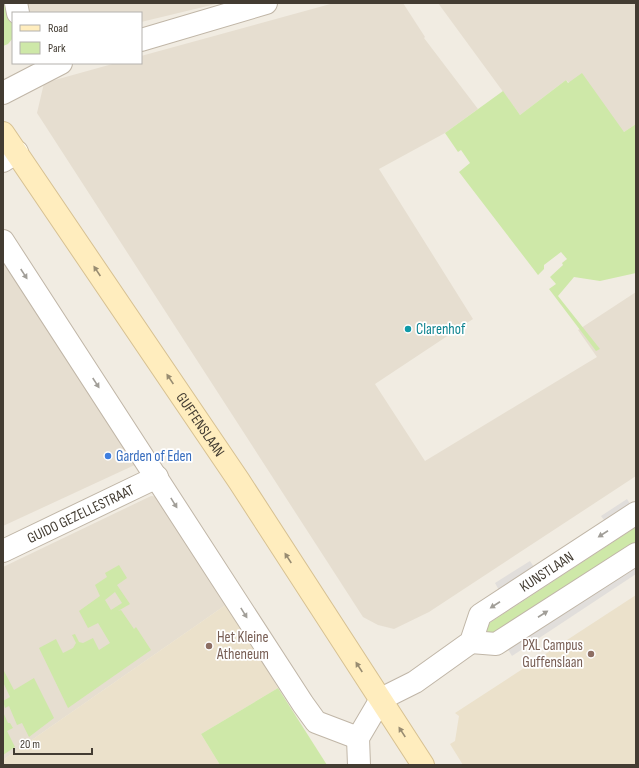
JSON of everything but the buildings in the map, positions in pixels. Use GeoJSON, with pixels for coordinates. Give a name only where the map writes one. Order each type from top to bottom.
{"type":"FeatureCollection","features":[{"type":"Feature","properties":{"kind":"main road","name":"GUFFENSLAAN"},"geometry":{"type":"LineString","coordinates":[[3,133],[10,157],[239,482],[423,765]]}},
{"type":"Feature","properties":{"kind":"street"},"geometry":{"type":"LineString","coordinates":[[142,40],[266,3]]}},
{"type":"Feature","properties":{"kind":"street"},"geometry":{"type":"LineString","coordinates":[[3,93],[38,68],[56,64]]}},
{"type":"Feature","properties":{"kind":"street"},"geometry":{"type":"LineString","coordinates":[[3,241],[157,476],[258,636],[316,722],[358,738]]}},
{"type":"Feature","properties":{"kind":"street","name":"GUIDO GEZELLESTRAAT"},"geometry":{"type":"LineString","coordinates":[[3,551],[157,476]]}},
{"type":"Feature","properties":{"kind":"street","name":"KUNSTLAAN"},"geometry":{"type":"LineString","coordinates":[[471,642],[480,615],[636,513]]}},
{"type":"Feature","properties":{"kind":"street"},"geometry":{"type":"LineString","coordinates":[[359,765],[358,738],[380,699],[415,682],[471,642],[496,644],[636,554]]}},
{"type":"Feature","properties":{"kind":"shaded area"},"geometry":{"type":"Polygon","coordinates":[[[22,3],[220,3],[142,22],[142,12],[25,12],[22,3]]]}},
{"type":"Feature","properties":{"kind":"shaded area"},"geometry":{"type":"Polygon","coordinates":[[[334,3],[403,3],[425,37],[424,38],[478,109],[445,133],[379,169],[473,319],[375,384],[425,461],[597,357],[578,330],[636,292],[636,476],[429,612],[394,629],[378,625],[363,617],[37,113],[44,83],[112,64],[142,64],[142,56],[334,3]]]}},
{"type":"Feature","properties":{"kind":"shaded area"},"geometry":{"type":"Polygon","coordinates":[[[438,3],[636,3],[636,124],[624,132],[566,80],[520,115],[438,3]]]}},
{"type":"Feature","properties":{"kind":"shaded area"},"geometry":{"type":"Polygon","coordinates":[[[3,253],[139,463],[3,526],[3,253]]]}},
{"type":"Feature","properties":{"kind":"shaded area"},"geometry":{"type":"Polygon","coordinates":[[[151,496],[161,497],[227,604],[3,760],[3,567],[151,496]]]}},
{"type":"Feature","properties":{"kind":"shaded area"},"geometry":{"type":"Polygon","coordinates":[[[627,499],[632,507],[607,524],[601,516],[627,499]]]}},
{"type":"Feature","properties":{"kind":"shaded area"},"geometry":{"type":"Polygon","coordinates":[[[530,561],[536,570],[500,592],[495,583],[530,561]]]}},
{"type":"Feature","properties":{"kind":"shaded area"},"geometry":{"type":"Polygon","coordinates":[[[636,564],[636,574],[512,656],[507,648],[636,564]]]}},
{"type":"Feature","properties":{"kind":"shaded area","name":"PXL Campus Guffenslaan"},"geometry":{"type":"Polygon","coordinates":[[[636,595],[636,765],[463,765],[450,744],[455,741],[459,716],[455,713],[636,595]]]}},
{"type":"Feature","properties":{"kind":"shaded area","name":"Het Kleine Atheneum"},"geometry":{"type":"Polygon","coordinates":[[[227,604],[278,688],[201,734],[220,765],[3,765],[3,760],[227,604]]]}},
{"type":"Feature","properties":{"kind":"green space"},"geometry":{"type":"Polygon","coordinates":[[[3,3],[12,3],[12,39],[8,44],[3,46],[3,3]]]}},
{"type":"Feature","properties":{"kind":"green space"},"geometry":{"type":"Polygon","coordinates":[[[582,73],[624,132],[636,124],[636,273],[600,281],[574,277],[558,296],[600,349],[596,351],[549,289],[556,284],[550,277],[563,265],[562,263],[567,259],[561,252],[544,265],[544,269],[538,275],[459,172],[470,163],[461,150],[458,152],[445,133],[503,91],[520,115],[566,80],[568,83],[582,73]]]}},
{"type":"Feature","properties":{"kind":"green space"},"geometry":{"type":"Polygon","coordinates":[[[636,527],[636,543],[489,636],[486,631],[488,624],[636,527]]]}},
{"type":"Feature","properties":{"kind":"green space"},"geometry":{"type":"Polygon","coordinates":[[[119,565],[127,578],[117,585],[130,604],[118,611],[121,610],[134,629],[136,627],[151,650],[68,708],[39,648],[56,639],[63,653],[73,648],[76,643],[72,635],[75,634],[79,642],[83,643],[93,638],[99,650],[110,643],[98,623],[88,628],[79,611],[100,596],[95,585],[107,577],[105,573],[119,565]],[[115,592],[105,600],[111,610],[122,603],[115,592]]]}},
{"type":"Feature","properties":{"kind":"green space"},"geometry":{"type":"Polygon","coordinates":[[[4,671],[14,690],[34,678],[54,718],[29,737],[22,723],[17,725],[9,706],[5,708],[3,701],[10,697],[3,682],[4,671]]]}},
{"type":"Feature","properties":{"kind":"green space"},"geometry":{"type":"Polygon","coordinates":[[[278,688],[327,765],[220,765],[201,734],[278,688]]]}},
{"type":"Feature","properties":{"kind":"green space"},"geometry":{"type":"Polygon","coordinates":[[[3,712],[8,723],[10,723],[13,728],[7,731],[15,747],[3,755],[3,712]]]}},
{"type":"Feature","properties":{"kind":"place","name":"Clarenhof"},"geometry":{"type":"Point","coordinates":[408,329]}},
{"type":"Feature","properties":{"kind":"place","name":"Garden of Eden"},"geometry":{"type":"Point","coordinates":[108,456]}},
{"type":"Feature","properties":{"kind":"place","name":"Het Kleine Atheneum"},"geometry":{"type":"Point","coordinates":[209,646]}},
{"type":"Feature","properties":{"kind":"place","name":"PXL Campus Guffenslaan"},"geometry":{"type":"Point","coordinates":[591,654]}}]}
